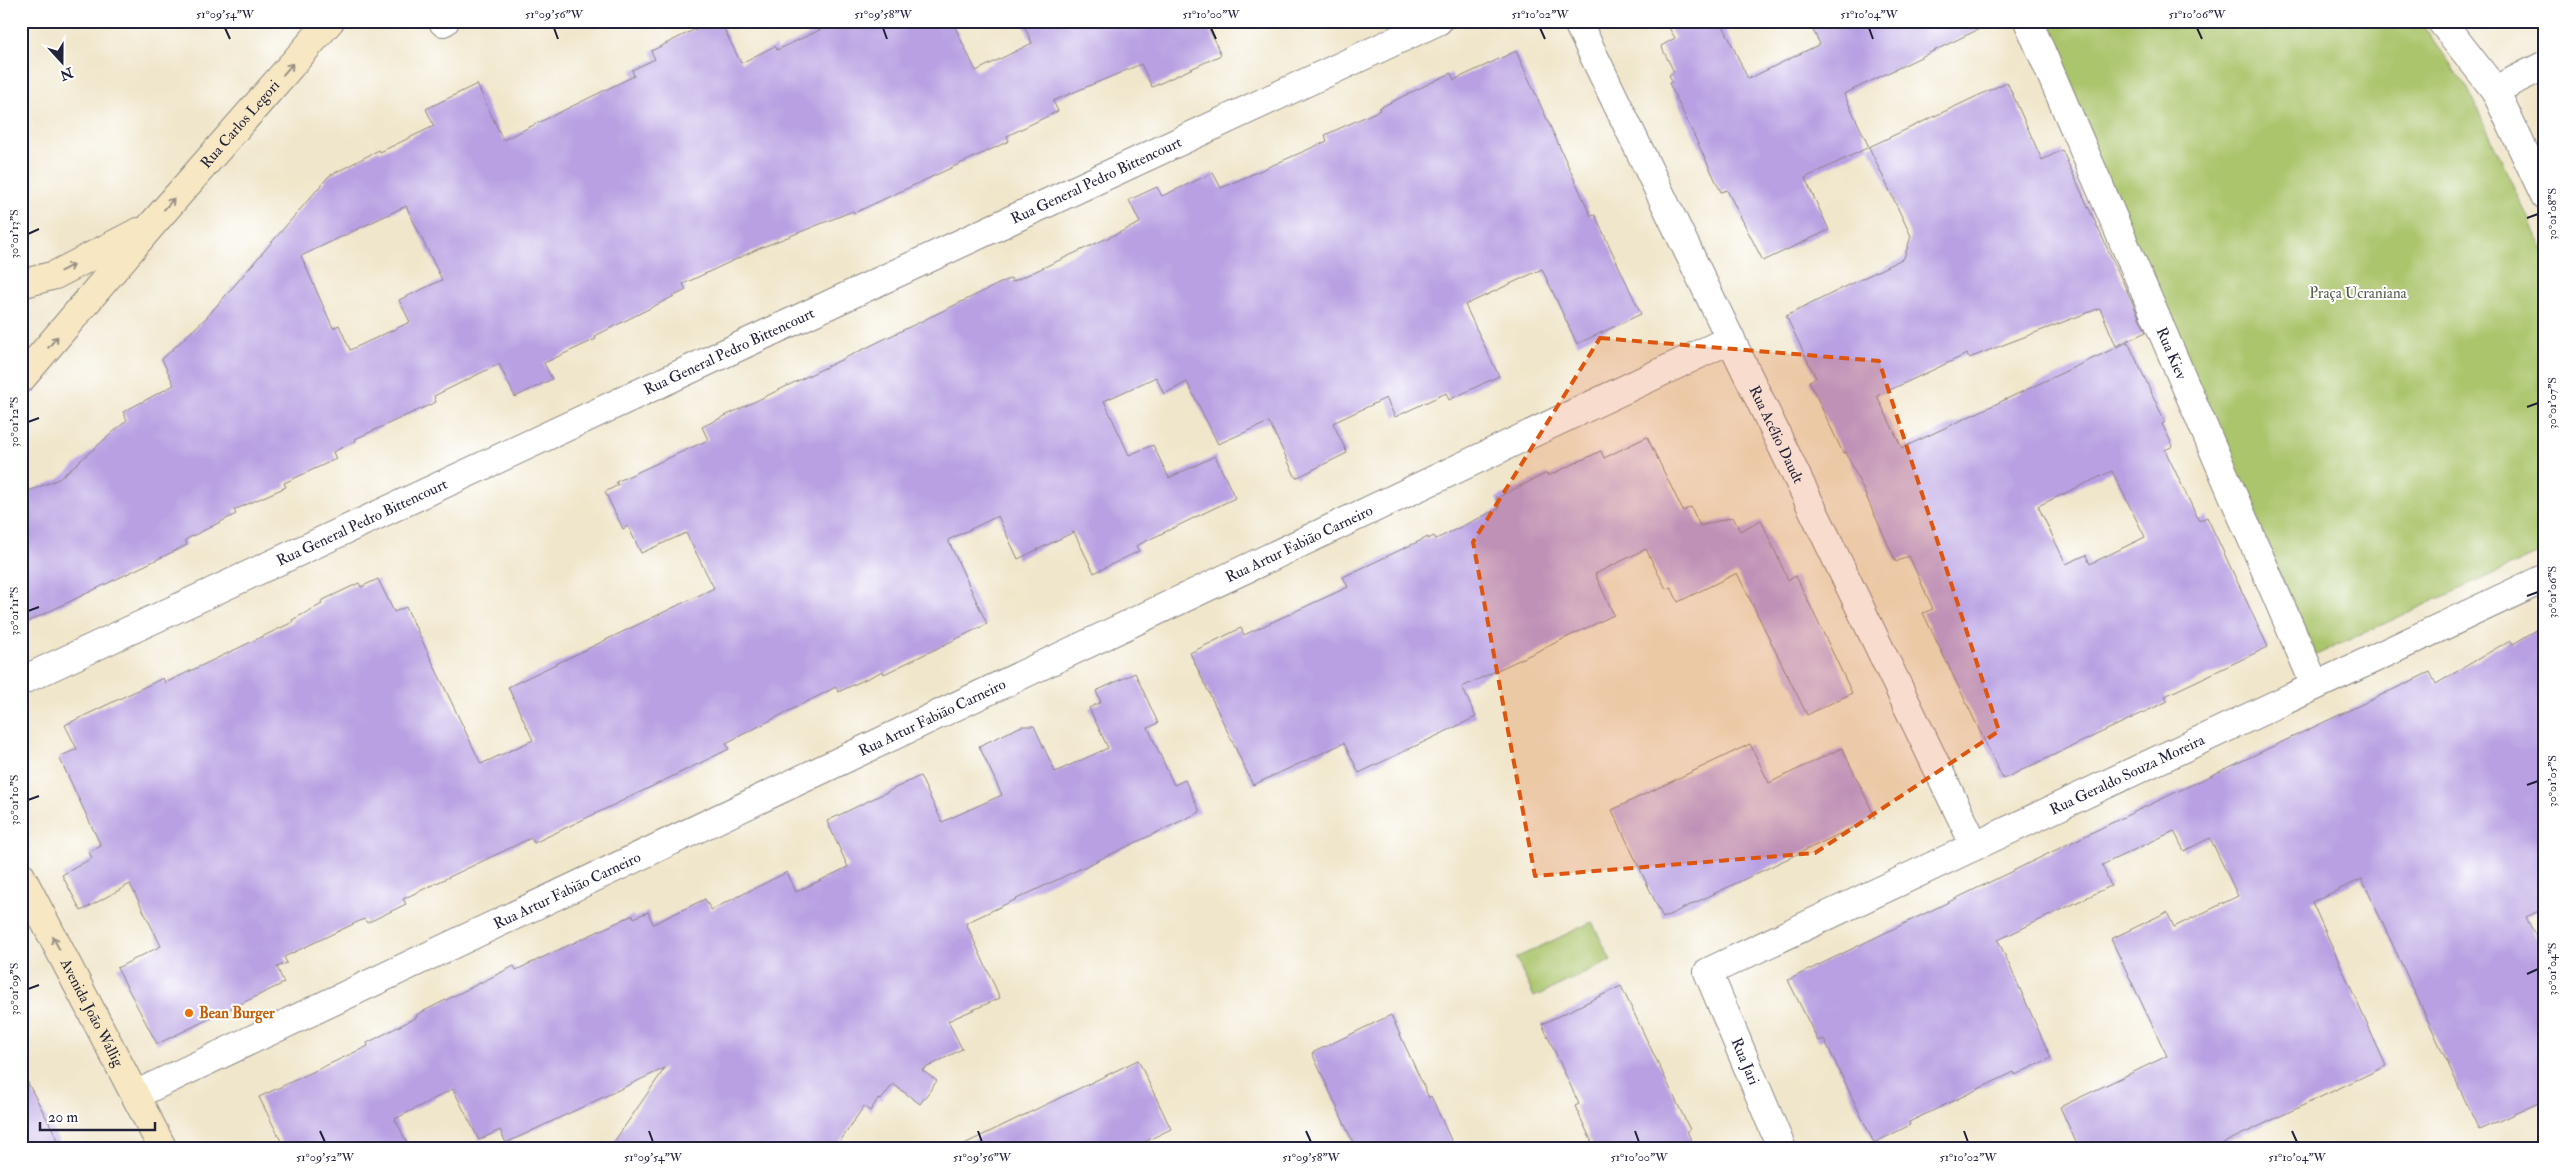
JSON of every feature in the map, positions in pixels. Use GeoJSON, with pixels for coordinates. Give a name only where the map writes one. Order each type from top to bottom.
{"type":"FeatureCollection","features":[{"type":"Feature","properties":{"kind":"main road","name":"Rua Carlos Legori"},"geometry":{"type":"LineString","coordinates":[[21,379],[150,227],[330,21]]}},
{"type":"Feature","properties":{"kind":"main road","name":"Rua Carlos Legori"},"geometry":{"type":"LineString","coordinates":[[21,284],[54,275],[150,227]]}},
{"type":"Feature","properties":{"kind":"main road","name":"Avenida João Wallig"},"geometry":{"type":"LineString","coordinates":[[21,876],[163,1149]]}},
{"type":"Feature","properties":{"kind":"street","name":"Rua General Pedro Bittencourt"},"geometry":{"type":"LineString","coordinates":[[21,681],[1438,21]]}},
{"type":"Feature","properties":{"kind":"street","name":"Rua Acélio Daudt"},"geometry":{"type":"LineString","coordinates":[[1576,21],[1976,846]]}},
{"type":"Feature","properties":{"kind":"street","name":"Rua Kiev"},"geometry":{"type":"LineString","coordinates":[[2028,21],[2315,685]]}},
{"type":"Feature","properties":{"kind":"street"},"geometry":{"type":"LineString","coordinates":[[2441,21],[2495,90],[2545,196]]}},
{"type":"Feature","properties":{"kind":"street"},"geometry":{"type":"LineString","coordinates":[[2495,90],[2545,65]]}},
{"type":"Feature","properties":{"kind":"street","name":"Rua Artur Fabião Carneiro"},"geometry":{"type":"LineString","coordinates":[[135,1095],[1730,339]]}},
{"type":"Feature","properties":{"kind":"street","name":"Rua Geraldo Souza Moreira"},"geometry":{"type":"LineString","coordinates":[[1708,972],[2545,578]]}},
{"type":"Feature","properties":{"kind":"street","name":"Rua Jari"},"geometry":{"type":"LineString","coordinates":[[1708,972],[1782,1149]]}},
{"type":"Feature","properties":{"kind":"highlighted area"},"geometry":{"type":"Polygon","coordinates":[[[1600,338],[1879,361],[1999,731],[1815,853],[1535,876],[1473,542],[1600,338]]]}},
{"type":"Feature","properties":{"kind":"green space","name":"Praça Ucraniana"},"geometry":{"type":"Polygon","coordinates":[[[2034,21],[2420,21],[2468,89],[2545,254],[2545,550],[2316,655],[2034,21]]]}},
{"type":"Feature","properties":{"kind":"green space"},"geometry":{"type":"Polygon","coordinates":[[[1592,922],[1611,961],[1534,997],[1516,958],[1592,922]]]}},
{"type":"Feature","properties":{"kind":"building"},"geometry":{"type":"Polygon","coordinates":[[[712,21],[720,21],[741,63],[775,46],[777,50],[839,21],[952,21],[976,71],[1032,43],[1022,21],[1205,21],[1221,55],[1152,87],[1141,64],[1053,101],[1058,111],[1007,136],[1009,141],[854,213],[853,211],[760,248],[683,284],[686,290],[595,336],[596,339],[544,363],[552,379],[515,397],[499,364],[434,396],[436,402],[355,439],[356,441],[333,452],[336,459],[284,483],[286,487],[234,510],[236,514],[185,540],[187,545],[21,625],[21,494],[59,479],[127,420],[123,412],[174,385],[162,359],[207,317],[329,176],[379,150],[380,152],[434,126],[426,109],[477,84],[503,140],[634,76],[632,70],[655,59],[651,51],[712,21]],[[406,206],[301,256],[333,328],[339,325],[350,350],[410,322],[399,300],[442,280],[406,206]]]}},
{"type":"Feature","properties":{"kind":"building"},"geometry":{"type":"Polygon","coordinates":[[[1665,21],[1721,21],[1748,79],[1820,44],[1808,21],[1996,21],[1844,94],[1869,147],[1805,178],[1829,230],[1763,261],[1727,190],[1721,192],[1669,83],[1672,82],[1669,75],[1674,72],[1661,46],[1675,38],[1665,21]]]}},
{"type":"Feature","properties":{"kind":"building"},"geometry":{"type":"Polygon","coordinates":[[[1516,51],[1591,216],[1595,215],[1641,314],[1577,344],[1542,269],[1465,305],[1499,376],[1449,400],[1446,393],[1395,417],[1386,398],[1333,423],[1347,453],[1296,478],[1269,422],[1218,444],[1187,382],[1164,394],[1156,377],[1104,401],[1129,455],[1153,445],[1169,478],[1215,456],[1235,498],[1136,546],[1139,551],[1094,573],[1074,532],[1018,559],[998,516],[948,540],[987,624],[884,674],[883,671],[838,692],[836,687],[726,743],[729,749],[534,843],[531,838],[403,899],[406,904],[367,923],[364,919],[284,957],[287,963],[277,967],[284,983],[157,1044],[117,968],[161,946],[130,884],[81,911],[62,875],[92,858],[89,852],[101,846],[59,757],[77,749],[65,725],[163,678],[165,683],[293,622],[292,620],[322,604],[321,601],[359,583],[361,587],[378,579],[394,612],[406,607],[481,764],[533,740],[508,687],[714,588],[686,533],[641,553],[628,526],[623,529],[605,492],[618,485],[616,482],[708,440],[702,427],[1011,278],[1012,282],[1140,223],[1129,200],[1157,187],[1162,196],[1213,173],[1221,188],[1327,141],[1325,135],[1380,110],[1379,108],[1451,73],[1454,80],[1516,51]]]}},
{"type":"Feature","properties":{"kind":"building"},"geometry":{"type":"Polygon","coordinates":[[[2007,82],[2042,160],[2062,150],[2146,332],[2116,346],[2100,308],[1969,358],[1967,354],[1877,396],[1902,448],[2128,342],[2165,422],[2162,424],[2173,446],[2165,450],[2199,521],[2207,517],[2268,647],[2165,696],[2168,701],[2003,779],[1923,613],[1933,609],[1909,556],[1896,562],[1846,452],[1843,453],[1809,381],[1816,378],[1786,316],[1904,258],[1911,236],[1869,147],[2007,82]],[[2112,471],[2038,506],[2066,564],[2086,555],[2090,564],[2145,537],[2112,471]]]}},
{"type":"Feature","properties":{"kind":"building"},"geometry":{"type":"Polygon","coordinates":[[[1647,437],[1683,511],[1691,507],[1700,526],[1733,517],[1740,531],[1761,520],[1788,580],[1796,576],[1852,693],[1807,715],[1737,573],[1678,602],[1671,587],[1666,589],[1646,549],[1595,574],[1614,615],[1462,687],[1476,717],[1359,773],[1344,743],[1253,785],[1190,653],[1241,628],[1244,635],[1348,587],[1343,577],[1428,537],[1428,539],[1434,536],[1436,539],[1500,508],[1496,498],[1547,473],[1548,476],[1601,451],[1604,458],[1647,437]]]}},
{"type":"Feature","properties":{"kind":"building"},"geometry":{"type":"Polygon","coordinates":[[[2545,625],[2545,908],[2526,917],[2545,955],[2545,1100],[2479,1130],[2362,879],[2312,902],[2386,1066],[2211,1149],[2079,1149],[2060,1107],[2167,1056],[2111,939],[2167,912],[2174,927],[2238,896],[2210,838],[2184,851],[2174,831],[2102,865],[2111,886],[1998,940],[2051,1058],[2015,1075],[2014,1072],[1909,1122],[1910,1125],[1874,1143],[1824,1039],[1818,1041],[1788,980],[2130,814],[2430,672],[2436,684],[2510,640],[2513,644],[2545,625]]]}},
{"type":"Feature","properties":{"kind":"building"},"geometry":{"type":"Polygon","coordinates":[[[1135,673],[1158,723],[1148,728],[1174,785],[1185,780],[1200,812],[966,923],[1000,998],[948,1021],[962,1049],[922,1070],[937,1081],[920,1104],[893,1084],[881,1100],[878,1099],[870,1111],[864,1106],[835,1149],[609,1149],[665,1068],[506,1143],[500,1130],[479,1140],[453,1089],[395,1119],[410,1149],[285,1149],[259,1097],[368,1046],[367,1043],[417,1017],[416,1015],[514,966],[516,970],[633,915],[634,918],[648,912],[653,924],[705,899],[711,910],[787,872],[796,892],[848,867],[827,821],[920,776],[942,822],[1002,795],[979,746],[1022,726],[1034,726],[1055,772],[1108,748],[1089,708],[1101,702],[1096,691],[1135,673]]]}},
{"type":"Feature","properties":{"kind":"building"},"geometry":{"type":"Polygon","coordinates":[[[1750,744],[1769,783],[1842,748],[1875,817],[1663,918],[1612,810],[1750,744]]]}},
{"type":"Feature","properties":{"kind":"building"},"geometry":{"type":"Polygon","coordinates":[[[1621,986],[1690,1130],[1687,1131],[1695,1149],[1595,1149],[1575,1106],[1579,1104],[1542,1024],[1621,986]]]}},
{"type":"Feature","properties":{"kind":"building"},"geometry":{"type":"Polygon","coordinates":[[[1391,1015],[1455,1149],[1356,1149],[1312,1053],[1391,1015]]]}},
{"type":"Feature","properties":{"kind":"building"},"geometry":{"type":"Polygon","coordinates":[[[1138,1060],[1171,1129],[1130,1149],[954,1149],[1138,1060]]]}},
{"type":"Feature","properties":{"kind":"building"},"geometry":{"type":"Polygon","coordinates":[[[21,1070],[63,1149],[21,1149],[21,1070]]]}},
{"type":"Feature","properties":{"kind":"place","name":"Bean Burger"},"geometry":{"type":"Point","coordinates":[189,1013]}}]}
